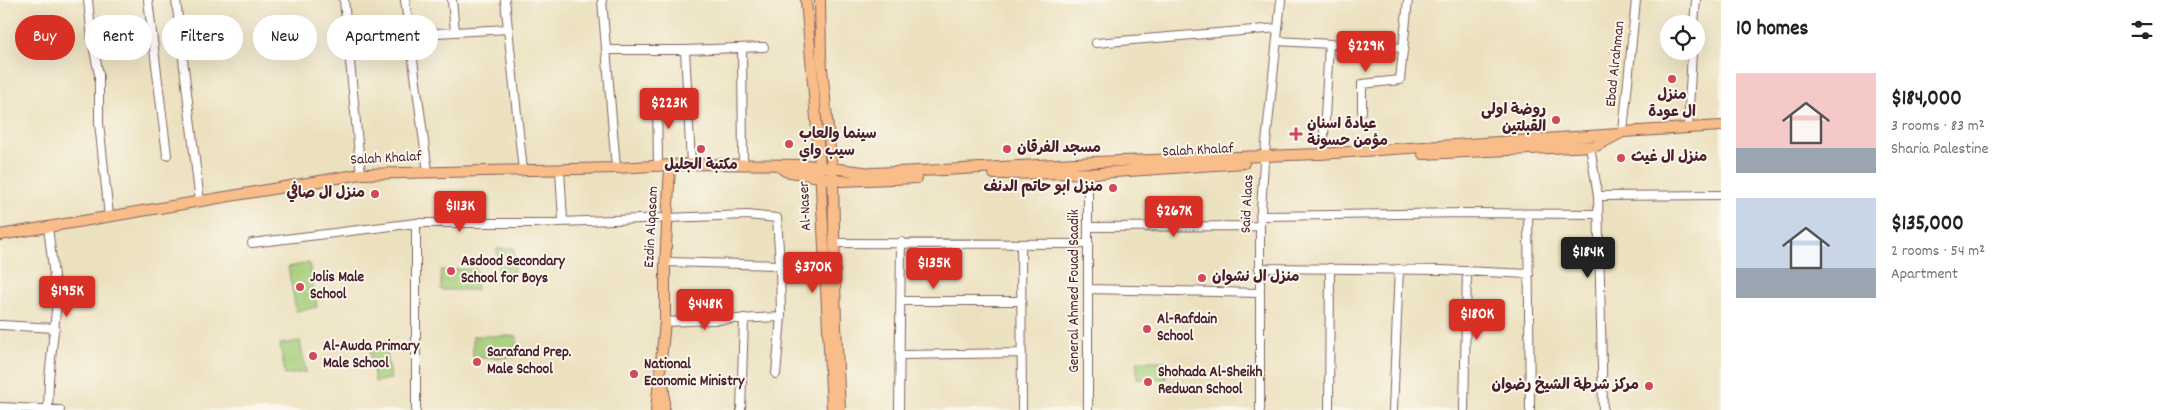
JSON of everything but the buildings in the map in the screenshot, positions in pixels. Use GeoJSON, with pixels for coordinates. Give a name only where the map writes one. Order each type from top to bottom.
{"type":"FeatureCollection","features":[{"type":"Feature","properties":{"kind":"main road","name":"Al-Naser"},"geometry":{"type":"LineString","coordinates":[[806,0],[820,171],[832,410]]}},
{"type":"Feature","properties":{"kind":"main road","name":"Al-Naser"},"geometry":{"type":"LineString","coordinates":[[820,0],[821,58],[833,180],[840,410]]}},
{"type":"Feature","properties":{"kind":"main road","name":"Salah Khalaf"},"geometry":{"type":"LineString","coordinates":[[820,171],[833,180],[842,182],[1088,172],[1721,126]]}},
{"type":"Feature","properties":{"kind":"main road","name":"Salah Khalaf"},"geometry":{"type":"LineString","coordinates":[[0,235],[361,174],[560,170],[691,164],[743,164],[820,171],[832,167],[872,172],[1596,146],[1621,133]]}},
{"type":"Feature","properties":{"kind":"main road","name":"Ezdin Alqasam"},"geometry":{"type":"LineString","coordinates":[[656,410],[657,393],[661,380],[665,322],[666,218],[670,165]]}},
{"type":"Feature","properties":{"kind":"main road","name":"Ezdin Alqasam"},"geometry":{"type":"LineString","coordinates":[[661,380],[664,390],[664,410]]}},
{"type":"Feature","properties":{"kind":"street"},"geometry":{"type":"LineString","coordinates":[[88,0],[98,75],[99,123],[109,216]]}},
{"type":"Feature","properties":{"kind":"street"},"geometry":{"type":"LineString","coordinates":[[148,0],[167,155]]}},
{"type":"Feature","properties":{"kind":"street"},"geometry":{"type":"LineString","coordinates":[[176,0],[200,202]]}},
{"type":"Feature","properties":{"kind":"street"},"geometry":{"type":"LineString","coordinates":[[344,0],[346,15]]}},
{"type":"Feature","properties":{"kind":"street"},"geometry":{"type":"LineString","coordinates":[[406,0],[408,15]]}},
{"type":"Feature","properties":{"kind":"street"},"geometry":{"type":"LineString","coordinates":[[452,0],[455,32]]}},
{"type":"Feature","properties":{"kind":"street"},"geometry":{"type":"LineString","coordinates":[[505,0],[523,171]]}},
{"type":"Feature","properties":{"kind":"street"},"geometry":{"type":"LineString","coordinates":[[602,0],[616,168]]}},
{"type":"Feature","properties":{"kind":"street","name":"Said Alaas"},"geometry":{"type":"LineString","coordinates":[[1260,410],[1260,216],[1281,0]]}},
{"type":"Feature","properties":{"kind":"street"},"geometry":{"type":"LineString","coordinates":[[1362,111],[1362,84],[1400,80],[1408,0]]}},
{"type":"Feature","properties":{"kind":"street","name":"Ebad Alrahman"},"geometry":{"type":"LineString","coordinates":[[1621,133],[1636,0]]}},
{"type":"Feature","properties":{"kind":"street"},"geometry":{"type":"LineString","coordinates":[[1695,15],[1696,0]]}},
{"type":"Feature","properties":{"kind":"street"},"geometry":{"type":"LineString","coordinates":[[1096,43],[1278,28]]}},
{"type":"Feature","properties":{"kind":"street"},"geometry":{"type":"LineString","coordinates":[[438,34],[508,29]]}},
{"type":"Feature","properties":{"kind":"street"},"geometry":{"type":"LineString","coordinates":[[1277,41],[1404,48]]}},
{"type":"Feature","properties":{"kind":"street"},"geometry":{"type":"LineString","coordinates":[[1323,154],[1329,44]]}},
{"type":"Feature","properties":{"kind":"street"},"geometry":{"type":"LineString","coordinates":[[607,50],[764,47]]}},
{"type":"Feature","properties":{"kind":"street"},"geometry":{"type":"LineString","coordinates":[[742,48],[743,164]]}},
{"type":"Feature","properties":{"kind":"street"},"geometry":{"type":"LineString","coordinates":[[685,50],[691,164]]}},
{"type":"Feature","properties":{"kind":"street"},"geometry":{"type":"LineString","coordinates":[[350,60],[361,174]]}},
{"type":"Feature","properties":{"kind":"street"},"geometry":{"type":"LineString","coordinates":[[413,60],[428,172]]}},
{"type":"Feature","properties":{"kind":"street"},"geometry":{"type":"LineString","coordinates":[[1688,128],[1692,60]]}},
{"type":"Feature","properties":{"kind":"street"},"geometry":{"type":"LineString","coordinates":[[657,94],[658,166]]}},
{"type":"Feature","properties":{"kind":"street"},"geometry":{"type":"LineString","coordinates":[[1590,146],[1598,196],[1602,410]]}},
{"type":"Feature","properties":{"kind":"street"},"geometry":{"type":"LineString","coordinates":[[560,170],[563,220]]}},
{"type":"Feature","properties":{"kind":"street","name":"General Ahmed Fouad Saadik"},"geometry":{"type":"LineString","coordinates":[[1088,172],[1088,410]]}},
{"type":"Feature","properties":{"kind":"street"},"geometry":{"type":"LineString","coordinates":[[1598,196],[1721,195]]}},
{"type":"Feature","properties":{"kind":"street"},"geometry":{"type":"LineString","coordinates":[[252,243],[416,222],[534,223],[563,220],[747,214],[777,218],[781,317],[776,374]]}},
{"type":"Feature","properties":{"kind":"street"},"geometry":{"type":"LineString","coordinates":[[1528,214],[1530,410]]}},
{"type":"Feature","properties":{"kind":"street"},"geometry":{"type":"LineString","coordinates":[[1260,216],[1598,214]]}},
{"type":"Feature","properties":{"kind":"street"},"geometry":{"type":"LineString","coordinates":[[416,222],[416,410]]}},
{"type":"Feature","properties":{"kind":"street"},"geometry":{"type":"LineString","coordinates":[[1089,227],[1260,226]]}},
{"type":"Feature","properties":{"kind":"street"},"geometry":{"type":"LineString","coordinates":[[48,227],[57,301],[49,379],[48,410]]}},
{"type":"Feature","properties":{"kind":"street"},"geometry":{"type":"LineString","coordinates":[[899,410],[901,242]]}},
{"type":"Feature","properties":{"kind":"street"},"geometry":{"type":"LineString","coordinates":[[835,243],[1089,244]]}},
{"type":"Feature","properties":{"kind":"street"},"geometry":{"type":"LineString","coordinates":[[1021,244],[1022,410]]}},
{"type":"Feature","properties":{"kind":"street"},"geometry":{"type":"LineString","coordinates":[[665,262],[780,265]]}},
{"type":"Feature","properties":{"kind":"street"},"geometry":{"type":"LineString","coordinates":[[1259,268],[1399,269],[1529,274]]}},
{"type":"Feature","properties":{"kind":"street"},"geometry":{"type":"LineString","coordinates":[[1329,410],[1330,268]]}},
{"type":"Feature","properties":{"kind":"street"},"geometry":{"type":"LineString","coordinates":[[1393,410],[1399,269]]}},
{"type":"Feature","properties":{"kind":"street"},"geometry":{"type":"LineString","coordinates":[[1464,410],[1467,271]]}},
{"type":"Feature","properties":{"kind":"street"},"geometry":{"type":"LineString","coordinates":[[1089,289],[1260,293]]}},
{"type":"Feature","properties":{"kind":"street"},"geometry":{"type":"LineString","coordinates":[[901,301],[1022,301]]}},
{"type":"Feature","properties":{"kind":"street"},"geometry":{"type":"LineString","coordinates":[[665,322],[781,317]]}},
{"type":"Feature","properties":{"kind":"street"},"geometry":{"type":"LineString","coordinates":[[741,410],[744,318]]}},
{"type":"Feature","properties":{"kind":"street"},"geometry":{"type":"LineString","coordinates":[[0,324],[55,328]]}},
{"type":"Feature","properties":{"kind":"street"},"geometry":{"type":"LineString","coordinates":[[901,355],[1021,353]]}},
{"type":"Feature","properties":{"kind":"street"},"geometry":{"type":"LineString","coordinates":[[0,407],[60,410]]}},
{"type":"Feature","properties":{"kind":"green space"},"geometry":{"type":"Polygon","coordinates":[[[514,248],[514,276],[498,276],[497,249],[514,248]]]}},
{"type":"Feature","properties":{"kind":"green space"},"geometry":{"type":"Polygon","coordinates":[[[309,263],[317,307],[296,311],[288,267],[309,263]]]}},
{"type":"Feature","properties":{"kind":"green space"},"geometry":{"type":"Polygon","coordinates":[[[476,269],[477,290],[441,290],[441,270],[476,269]]]}},
{"type":"Feature","properties":{"kind":"green space"},"geometry":{"type":"Polygon","coordinates":[[[473,336],[517,336],[517,357],[473,358],[473,336]]]}},
{"type":"Feature","properties":{"kind":"green space"},"geometry":{"type":"Polygon","coordinates":[[[300,341],[306,372],[285,375],[280,344],[300,341]]]}},
{"type":"Feature","properties":{"kind":"green space"},"geometry":{"type":"Polygon","coordinates":[[[386,348],[391,379],[375,382],[370,351],[386,348]]]}},
{"type":"Feature","properties":{"kind":"green space"},"geometry":{"type":"Polygon","coordinates":[[[1137,361],[1166,361],[1166,379],[1137,379],[1137,361]]]}},
{"type":"Feature","properties":{"kind":"place","name":"منزل ال عودة"},"geometry":{"type":"Point","coordinates":[1672,79]}},
{"type":"Feature","properties":{"kind":"place","name":"روضة اولى القبلتين"},"geometry":{"type":"Point","coordinates":[1556,120]}},
{"type":"Feature","properties":{"kind":"place","name":"عيادة اسنان مؤمن حسونة"},"geometry":{"type":"Point","coordinates":[1296,134]}},
{"type":"Feature","properties":{"kind":"place","name":"سينما والعاب سيب واي"},"geometry":{"type":"Point","coordinates":[789,144]}},
{"type":"Feature","properties":{"kind":"place","name":"مكتبة الجليل"},"geometry":{"type":"Point","coordinates":[701,149]}},
{"type":"Feature","properties":{"kind":"place","name":"مسجد الفرقان"},"geometry":{"type":"Point","coordinates":[1007,149]}},
{"type":"Feature","properties":{"kind":"place","name":"منزل ال غيث"},"geometry":{"type":"Point","coordinates":[1621,158]}},
{"type":"Feature","properties":{"kind":"place","name":"منزل ابو حاتم الدنف"},"geometry":{"type":"Point","coordinates":[1113,188]}},
{"type":"Feature","properties":{"kind":"place","name":"منزل ال صافي"},"geometry":{"type":"Point","coordinates":[375,194]}},
{"type":"Feature","properties":{"kind":"place","name":"Asdood Secondary School for Boys"},"geometry":{"type":"Point","coordinates":[451,271]}},
{"type":"Feature","properties":{"kind":"place","name":"منزل ال نشوان"},"geometry":{"type":"Point","coordinates":[1202,278]}},
{"type":"Feature","properties":{"kind":"place","name":"Jolis Male School"},"geometry":{"type":"Point","coordinates":[300,287]}},
{"type":"Feature","properties":{"kind":"place","name":"Al-Rafdain School"},"geometry":{"type":"Point","coordinates":[1147,329]}},
{"type":"Feature","properties":{"kind":"place","name":"Al-Awda Primary Male School"},"geometry":{"type":"Point","coordinates":[313,356]}},
{"type":"Feature","properties":{"kind":"place","name":"Sarafand Prep. Male School"},"geometry":{"type":"Point","coordinates":[477,362]}},
{"type":"Feature","properties":{"kind":"place","name":"National Economic Ministry"},"geometry":{"type":"Point","coordinates":[634,374]}},
{"type":"Feature","properties":{"kind":"place","name":"Shohada Al-Sheikh Redwan School"},"geometry":{"type":"Point","coordinates":[1148,382]}},
{"type":"Feature","properties":{"kind":"place","name":"مركز شرطة الشيخ رضوان"},"geometry":{"type":"Point","coordinates":[1649,386]}}]}
